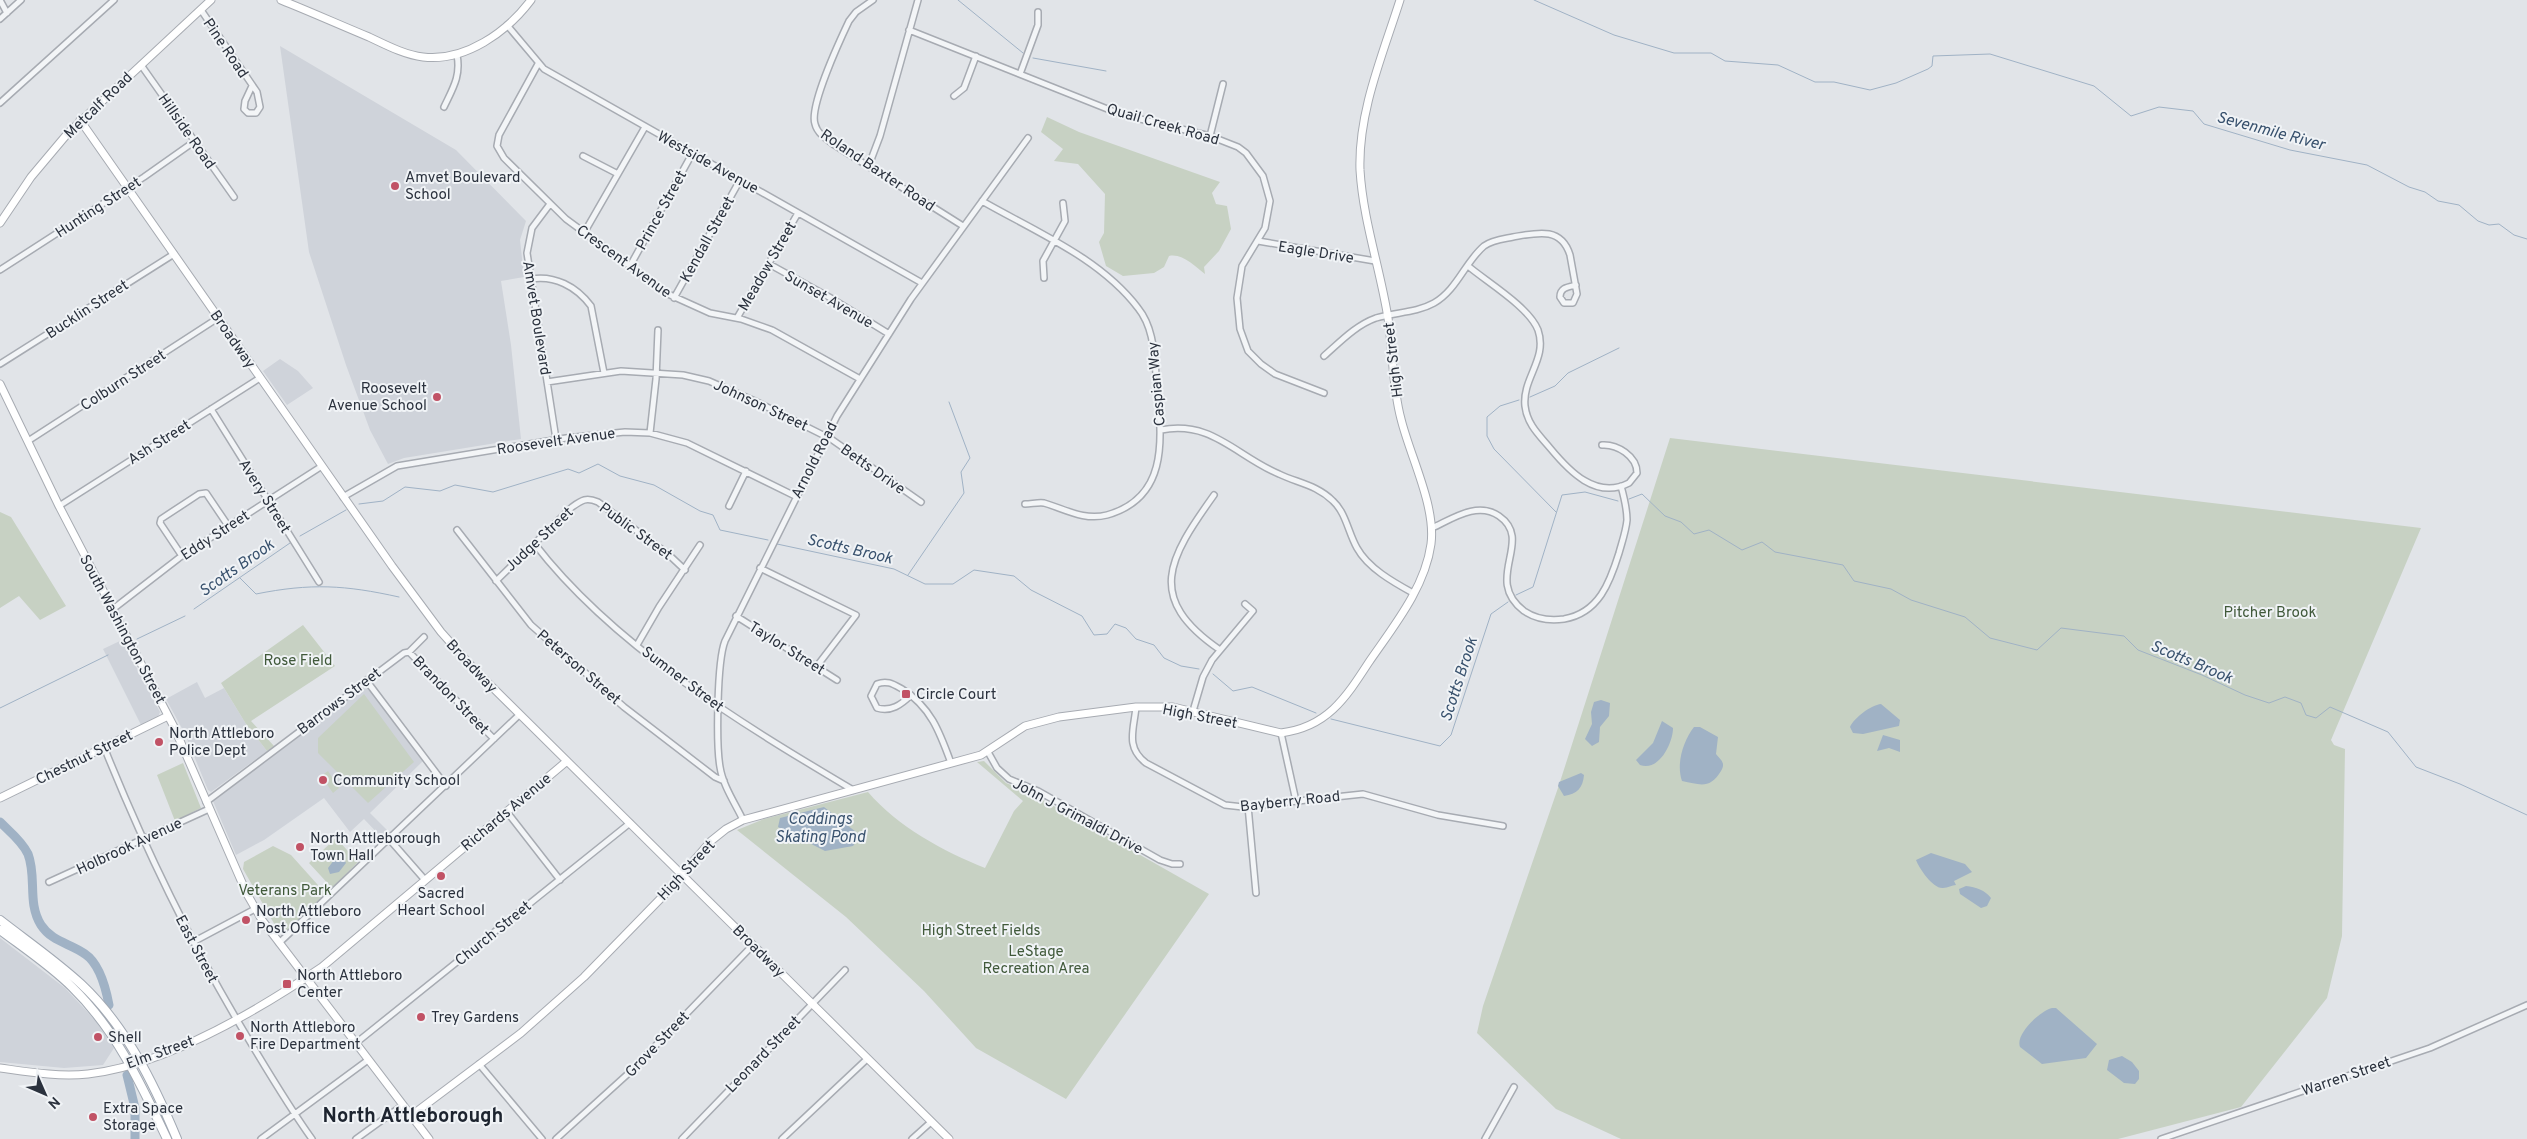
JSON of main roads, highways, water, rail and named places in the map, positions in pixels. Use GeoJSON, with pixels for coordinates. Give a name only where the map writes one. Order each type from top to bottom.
{"type":"FeatureCollection","features":[{"type":"Feature","properties":{"kind":"main road"},"geometry":{"type":"LineString","coordinates":[[0,920],[86,989],[115,1021],[139,1062],[177,1139]]}},
{"type":"Feature","properties":{"kind":"main road"},"geometry":{"type":"LineString","coordinates":[[0,930],[56,973],[76,991],[107,1027],[129,1064],[167,1139]]}},
{"type":"Feature","properties":{"kind":"water"},"geometry":{"type":"Polygon","coordinates":[[[1601,700],[1610,703],[1609,716],[1600,727],[1599,742],[1592,746],[1585,739],[1592,724],[1591,712],[1594,702],[1601,700]]]}},
{"type":"Feature","properties":{"kind":"water"},"geometry":{"type":"Polygon","coordinates":[[[1881,704],[1900,720],[1899,726],[1863,734],[1853,733],[1850,727],[1855,720],[1868,709],[1881,704]]]}},
{"type":"Feature","properties":{"kind":"water"},"geometry":{"type":"Polygon","coordinates":[[[1662,721],[1673,728],[1668,748],[1664,755],[1653,764],[1647,766],[1640,765],[1636,760],[1653,743],[1662,721]]]}},
{"type":"Feature","properties":{"kind":"water"},"geometry":{"type":"Polygon","coordinates":[[[1694,727],[1700,727],[1718,737],[1716,754],[1723,764],[1722,768],[1713,781],[1705,784],[1682,781],[1680,774],[1680,760],[1684,746],[1694,727]]]}},
{"type":"Feature","properties":{"kind":"water"},"geometry":{"type":"Polygon","coordinates":[[[1883,735],[1900,740],[1900,752],[1889,748],[1877,751],[1883,735]]]}},
{"type":"Feature","properties":{"kind":"water"},"geometry":{"type":"Polygon","coordinates":[[[1581,773],[1584,775],[1579,790],[1564,796],[1558,786],[1559,782],[1581,773]]]}},
{"type":"Feature","properties":{"kind":"water","name":"Coddings Skating Pond"},"geometry":{"type":"Polygon","coordinates":[[[824,807],[865,839],[857,840],[853,846],[825,851],[778,827],[780,818],[824,807]]]}},
{"type":"Feature","properties":{"kind":"water"},"geometry":{"type":"Polygon","coordinates":[[[1931,853],[1965,864],[1972,872],[1954,881],[1956,885],[1945,888],[1939,887],[1927,877],[1916,860],[1931,853]]]}},
{"type":"Feature","properties":{"kind":"water"},"geometry":{"type":"Polygon","coordinates":[[[337,856],[342,856],[346,863],[339,872],[330,874],[328,868],[337,856]]]}},
{"type":"Feature","properties":{"kind":"water"},"geometry":{"type":"Polygon","coordinates":[[[1966,886],[1980,889],[1989,895],[1991,898],[1987,906],[1981,908],[1960,894],[1959,889],[1966,886]]]}},
{"type":"Feature","properties":{"kind":"water"},"geometry":{"type":"Polygon","coordinates":[[[2052,1008],[2056,1008],[2097,1044],[2086,1058],[2042,1064],[2020,1047],[2019,1042],[2025,1030],[2035,1018],[2052,1008]]]}},
{"type":"Feature","properties":{"kind":"water"},"geometry":{"type":"Polygon","coordinates":[[[2122,1056],[2132,1062],[2139,1071],[2139,1079],[2135,1084],[2124,1083],[2107,1070],[2109,1060],[2122,1056]]]}},
{"type":"Feature","properties":{"kind":"waterway"},"geometry":{"type":"LineString","coordinates":[[958,0],[1023,53]]}},
{"type":"Feature","properties":{"kind":"waterway","name":"Sevenmile River"},"geometry":{"type":"LineString","coordinates":[[1534,0],[1614,35],[1674,53],[1711,53],[1725,61],[1778,65],[1815,82],[1834,82],[1870,90],[1896,83],[1928,69],[1932,66],[1933,56],[1990,54],[2094,86],[2131,116],[2159,107],[2193,111],[2204,124],[2290,150],[2367,165],[2409,187],[2425,192],[2438,201],[2459,205],[2478,221],[2489,225],[2499,224],[2514,235],[2527,239]]}},
{"type":"Feature","properties":{"kind":"waterway"},"geometry":{"type":"LineString","coordinates":[[1033,58],[1106,71]]}},
{"type":"Feature","properties":{"kind":"waterway"},"geometry":{"type":"LineString","coordinates":[[1530,397],[1555,386],[1568,373],[1619,348]]}},
{"type":"Feature","properties":{"kind":"waterway"},"geometry":{"type":"LineString","coordinates":[[1519,400],[1500,406],[1487,417],[1487,436],[1494,449],[1556,512]]}},
{"type":"Feature","properties":{"kind":"waterway"},"geometry":{"type":"LineString","coordinates":[[908,575],[964,493],[961,472],[970,458],[949,402]]}},
{"type":"Feature","properties":{"kind":"waterway","name":"Scotts Brook"},"geometry":{"type":"LineString","coordinates":[[359,504],[383,501],[405,487],[440,491],[455,485],[493,492],[568,469],[579,473],[598,464],[620,476],[654,485],[700,511],[713,515],[720,530],[768,540]]}},
{"type":"Feature","properties":{"kind":"waterway","name":"Scotts Brook"},"geometry":{"type":"LineString","coordinates":[[1516,595],[1533,587],[1562,495],[1585,492],[1618,501]]}},
{"type":"Feature","properties":{"kind":"waterway","name":"Scotts Brook"},"geometry":{"type":"LineString","coordinates":[[1629,499],[1642,494],[1665,516],[1681,522],[1694,534],[1709,530],[1742,550],[1762,542],[1775,552],[1843,565],[1854,581],[1891,589],[1911,600],[1965,617],[1990,638],[2037,650],[2061,628],[2124,636],[2138,650],[2202,675],[2245,695],[2269,703],[2285,697],[2301,703],[2306,715],[2316,718],[2330,707],[2388,732],[2416,767],[2460,784],[2527,815]]}},
{"type":"Feature","properties":{"kind":"waterway","name":"Scotts Brook"},"geometry":{"type":"LineString","coordinates":[[300,536],[346,510]]}},
{"type":"Feature","properties":{"kind":"waterway","name":"Scotts Brook"},"geometry":{"type":"LineString","coordinates":[[194,609],[290,543]]}},
{"type":"Feature","properties":{"kind":"waterway","name":"Scotts Brook"},"geometry":{"type":"LineString","coordinates":[[777,544],[894,569],[925,584],[953,584],[974,570],[1014,576],[1031,590],[1082,616],[1094,635],[1107,634],[1115,624],[1126,628],[1136,639],[1154,645],[1164,658],[1181,666],[1199,669]]}},
{"type":"Feature","properties":{"kind":"waterway"},"geometry":{"type":"LineString","coordinates":[[240,578],[256,594],[294,588],[328,587],[362,590],[399,597]]}},
{"type":"Feature","properties":{"kind":"waterway","name":"Scotts Brook"},"geometry":{"type":"LineString","coordinates":[[1331,719],[1440,746],[1451,735],[1491,614],[1508,602]]}},
{"type":"Feature","properties":{"kind":"waterway","name":"Scotts Brook"},"geometry":{"type":"LineString","coordinates":[[137,639],[185,616]]}},
{"type":"Feature","properties":{"kind":"waterway","name":"Scotts Brook"},"geometry":{"type":"LineString","coordinates":[[0,708],[108,655]]}},
{"type":"Feature","properties":{"kind":"waterway","name":"Scotts Brook"},"geometry":{"type":"LineString","coordinates":[[1213,674],[1233,691],[1252,687],[1316,713]]}},
{"type":"Feature","properties":{"kind":"waterway"},"geometry":{"type":"LineString","coordinates":[[0,822],[19,841],[28,854],[31,863],[34,908],[41,925],[50,935],[90,958],[102,977],[109,1005]]}},
{"type":"Feature","properties":{"kind":"waterway"},"geometry":{"type":"LineString","coordinates":[[127,1075],[135,1108],[135,1139]]}},
{"type":"Feature","properties":{"kind":"place","name":"Amvet Boulevard School"},"geometry":{"type":"Point","coordinates":[395,186]}},
{"type":"Feature","properties":{"kind":"place","name":"Roosevelt Avenue School"},"geometry":{"type":"Point","coordinates":[437,397]}},
{"type":"Feature","properties":{"kind":"place","name":"Circle Court"},"geometry":{"type":"Point","coordinates":[906,694]}},
{"type":"Feature","properties":{"kind":"place","name":"North Attleboro Police Dept"},"geometry":{"type":"Point","coordinates":[159,742]}},
{"type":"Feature","properties":{"kind":"place","name":"Community School"},"geometry":{"type":"Point","coordinates":[323,780]}},
{"type":"Feature","properties":{"kind":"place","name":"North Attleborough Town Hall"},"geometry":{"type":"Point","coordinates":[300,847]}},
{"type":"Feature","properties":{"kind":"place","name":"Sacred Heart School"},"geometry":{"type":"Point","coordinates":[441,876]}},
{"type":"Feature","properties":{"kind":"place","name":"North Attleboro Post Office"},"geometry":{"type":"Point","coordinates":[246,920]}},
{"type":"Feature","properties":{"kind":"place","name":"North Attleboro Center"},"geometry":{"type":"Point","coordinates":[287,984]}},
{"type":"Feature","properties":{"kind":"place","name":"Trey Gardens"},"geometry":{"type":"Point","coordinates":[421,1017]}},
{"type":"Feature","properties":{"kind":"place","name":"North Attleboro Fire Department"},"geometry":{"type":"Point","coordinates":[240,1036]}},
{"type":"Feature","properties":{"kind":"place","name":"Shell"},"geometry":{"type":"Point","coordinates":[98,1037]}},
{"type":"Feature","properties":{"kind":"place","name":"Extra Space Storage"},"geometry":{"type":"Point","coordinates":[93,1117]}},
{"type":"Feature","properties":{"kind":"district","name":"North Attleborough"},"geometry":{"type":"Point","coordinates":[413,1115]}},
{"type":"Feature","properties":{"kind":"park label","name":"Pitcher Brook"},"geometry":{"type":"Point","coordinates":[2270,612]}},
{"type":"Feature","properties":{"kind":"park label","name":"Rose Field"},"geometry":{"type":"Point","coordinates":[298,660]}},
{"type":"Feature","properties":{"kind":"park label","name":"Veterans Park"},"geometry":{"type":"Point","coordinates":[285,890]}},
{"type":"Feature","properties":{"kind":"park label","name":"High Street Fields"},"geometry":{"type":"Point","coordinates":[981,930]}},
{"type":"Feature","properties":{"kind":"park label","name":"LeStage Recreation Area"},"geometry":{"type":"Point","coordinates":[1036,960]}}]}
